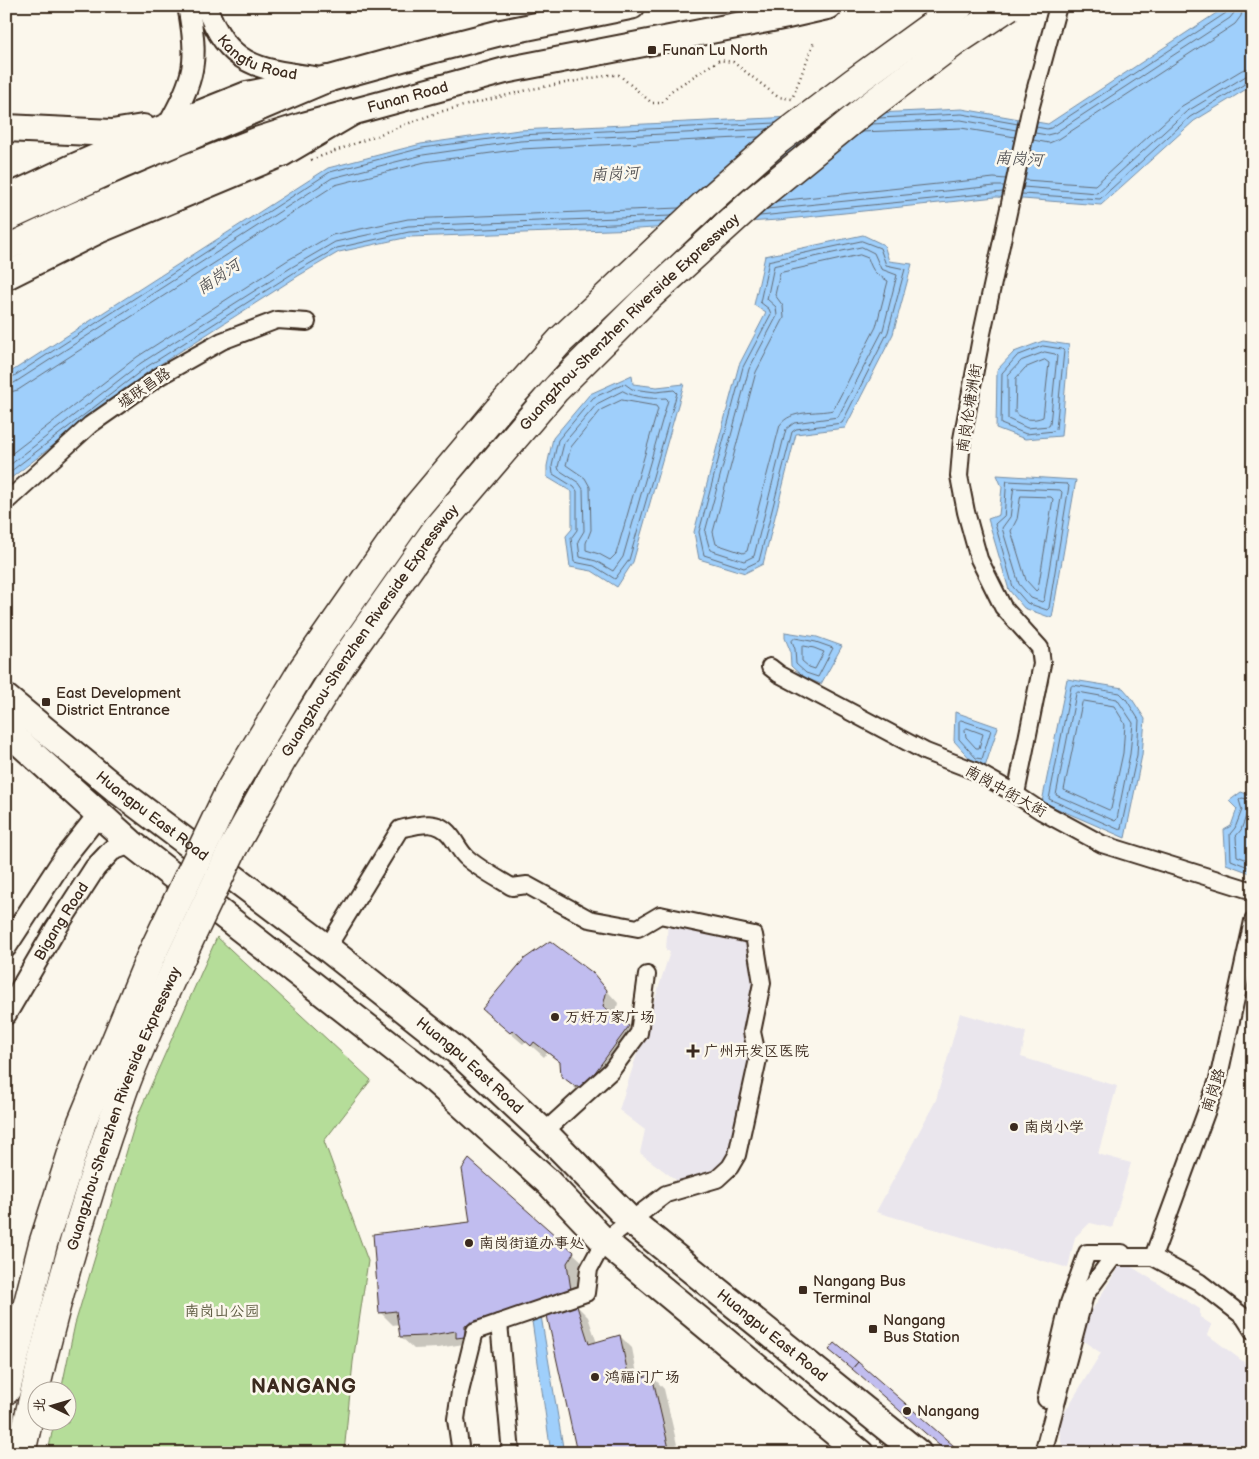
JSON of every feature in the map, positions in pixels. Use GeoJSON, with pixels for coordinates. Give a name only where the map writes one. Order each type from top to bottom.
{"type":"FeatureCollection","features":[{"type":"Feature","properties":{"kind":"highway","name":"Guangzhou-Shenzhen Riverside Expressway"},"geometry":{"type":"LineString","coordinates":[[7,1386],[43,1244],[82,1122],[150,958],[230,790],[303,669],[415,509],[499,409],[562,340],[712,198],[786,135],[877,65],[959,6]]}},
{"type":"Feature","properties":{"kind":"highway","name":"Guangzhou-Shenzhen Riverside Expressway"},"geometry":{"type":"LineString","coordinates":[[21,1453],[53,1314],[81,1217],[124,1089],[176,968],[233,848],[282,760],[342,666],[438,527],[556,389],[646,300],[757,198],[866,108],[956,41],[1009,6]]}},
{"type":"Feature","properties":{"kind":"highway"},"geometry":{"type":"LineString","coordinates":[[6,199],[167,127],[247,95],[328,80]]}},
{"type":"Feature","properties":{"kind":"highway"},"geometry":{"type":"LineString","coordinates":[[6,276],[98,230],[282,153],[352,112]]}},
{"type":"Feature","properties":{"kind":"highway"},"geometry":{"type":"LineString","coordinates":[[6,128],[112,133],[144,128],[167,127]]}},
{"type":"Feature","properties":{"kind":"highway","name":"Huangpu East Road"},"geometry":{"type":"LineString","coordinates":[[6,698],[116,789],[327,948],[457,1051],[544,1132],[632,1221],[918,1453]]}},
{"type":"Feature","properties":{"kind":"highway","name":"Huangpu East Road"},"geometry":{"type":"LineString","coordinates":[[6,730],[131,843],[436,1081],[548,1182],[604,1241],[860,1453]]}},
{"type":"Feature","properties":{"kind":"main road"},"geometry":{"type":"LineString","coordinates":[[6,219],[124,166],[328,80],[494,34],[632,6]]}},
{"type":"Feature","properties":{"kind":"main road","name":"Funan Road"},"geometry":{"type":"LineString","coordinates":[[6,248],[83,212],[188,167],[258,140],[352,112],[507,70],[829,6]]}},
{"type":"Feature","properties":{"kind":"main road"},"geometry":{"type":"LineString","coordinates":[[494,34],[504,38],[511,51],[512,61],[507,70]]}},
{"type":"Feature","properties":{"kind":"street"},"geometry":{"type":"LineString","coordinates":[[167,127],[184,98],[190,82],[194,60],[193,34],[188,6]]}},
{"type":"Feature","properties":{"kind":"street","name":"Kangfu Road"},"geometry":{"type":"LineString","coordinates":[[206,6],[218,32],[230,48],[240,57],[254,65],[265,68],[328,80]]}},
{"type":"Feature","properties":{"kind":"street","name":"南岗伦塘洲街"},"geometry":{"type":"LineString","coordinates":[[1016,794],[1042,664],[1040,648],[1003,608],[979,559],[966,512],[959,476],[962,439],[981,338],[1031,106],[1058,6]]}},
{"type":"Feature","properties":{"kind":"street","name":"墟联昌路"},"geometry":{"type":"LineString","coordinates":[[6,502],[90,425],[160,376],[222,341],[278,320],[307,322]]}},
{"type":"Feature","properties":{"kind":"street","name":"南岗中街大街"},"geometry":{"type":"LineString","coordinates":[[770,667],[779,674],[926,752],[975,771],[1016,794],[1041,811],[1102,844],[1253,890]]}},
{"type":"Feature","properties":{"kind":"street"},"geometry":{"type":"LineString","coordinates":[[6,947],[64,858],[99,814]]}},
{"type":"Feature","properties":{"kind":"street"},"geometry":{"type":"LineString","coordinates":[[327,948],[400,829],[425,823],[437,825],[449,834],[467,858],[512,887],[527,885],[589,919],[638,928],[660,915],[754,935],[762,983],[752,1032],[758,1059],[737,1155],[730,1167],[717,1179],[666,1194],[604,1241],[589,1269],[586,1293],[475,1331],[460,1392],[456,1419],[461,1453]]}},
{"type":"Feature","properties":{"kind":"street","name":"Bigang Road"},"geometry":{"type":"LineString","coordinates":[[6,1014],[55,930],[95,868],[112,850],[131,843]]}},
{"type":"Feature","properties":{"kind":"street","name":"南岗路"},"geometry":{"type":"LineString","coordinates":[[1154,1255],[1218,1080],[1253,921]]}},
{"type":"Feature","properties":{"kind":"street"},"geometry":{"type":"LineString","coordinates":[[544,1132],[610,1071],[639,1033],[647,976]]}},
{"type":"Feature","properties":{"kind":"street"},"geometry":{"type":"LineString","coordinates":[[1033,1453],[1069,1303],[1087,1253],[1154,1255],[1199,1282],[1244,1316],[1253,1330]]}},
{"type":"Feature","properties":{"kind":"street"},"geometry":{"type":"LineString","coordinates":[[1043,1453],[1085,1295],[1113,1257],[1154,1255]]}},
{"type":"Feature","properties":{"kind":"street"},"geometry":{"type":"LineString","coordinates":[[499,1323],[511,1453]]}},
{"type":"Feature","properties":{"kind":"path"},"geometry":{"type":"LineString","coordinates":[[303,163],[439,112],[532,89],[609,74],[619,74],[652,103],[662,103],[670,91],[719,60],[733,62],[778,97],[792,99],[814,42]]}},
{"type":"Feature","properties":{"kind":"shaded area","name":"广州开发区医院"},"geometry":{"type":"Polygon","coordinates":[[[668,921],[751,938],[757,978],[745,1034],[749,1069],[730,1155],[716,1170],[680,1183],[640,1153],[645,1130],[619,1110],[670,952],[666,950],[668,921]]]}},
{"type":"Feature","properties":{"kind":"shaded area","name":"南岗小学"},"geometry":{"type":"Polygon","coordinates":[[[960,1013],[1026,1032],[1021,1057],[1117,1086],[1098,1154],[1131,1163],[1112,1228],[1090,1223],[1075,1237],[1068,1268],[876,1212],[936,1100],[960,1013]]]}},
{"type":"Feature","properties":{"kind":"shaded area"},"geometry":{"type":"Polygon","coordinates":[[[1122,1261],[1200,1309],[1200,1317],[1212,1325],[1208,1335],[1253,1369],[1253,1453],[1063,1453],[1058,1423],[1101,1353],[1076,1336],[1122,1261]]]}},
{"type":"Feature","properties":{"kind":"green space","name":"南岗山公园"},"geometry":{"type":"Polygon","coordinates":[[[217,937],[371,1080],[324,1141],[368,1261],[353,1362],[344,1453],[48,1453],[52,1432],[78,1432],[78,1382],[63,1382],[75,1324],[137,1117],[217,937]]]}},
{"type":"Feature","properties":{"kind":"water","name":"南岗河"},"geometry":{"type":"Polygon","coordinates":[[[1227,6],[1253,6],[1253,85],[1194,121],[1101,205],[996,197],[778,220],[638,229],[409,237],[339,252],[148,372],[6,482],[6,375],[328,168],[421,144],[519,130],[962,109],[1048,124],[1227,6]]]}},
{"type":"Feature","properties":{"kind":"water"},"geometry":{"type":"Polygon","coordinates":[[[863,235],[884,245],[889,261],[912,264],[893,334],[845,428],[796,434],[763,564],[745,573],[699,559],[694,532],[739,365],[766,313],[754,305],[765,256],[863,235]]]}},
{"type":"Feature","properties":{"kind":"water"},"geometry":{"type":"Polygon","coordinates":[[[1043,341],[1069,345],[1061,436],[1025,439],[996,428],[997,370],[1014,352],[1043,341]]]}},
{"type":"Feature","properties":{"kind":"water"},"geometry":{"type":"Polygon","coordinates":[[[632,375],[633,384],[657,387],[684,384],[633,562],[617,587],[592,571],[570,567],[566,536],[572,529],[572,492],[547,477],[547,466],[553,438],[590,394],[632,375]]]}},
{"type":"Feature","properties":{"kind":"water"},"geometry":{"type":"Polygon","coordinates":[[[997,475],[1076,480],[1052,618],[1024,608],[1009,590],[988,519],[999,515],[1002,487],[997,475]]]}},
{"type":"Feature","properties":{"kind":"water"},"geometry":{"type":"Polygon","coordinates":[[[785,632],[817,637],[842,646],[821,684],[803,677],[791,666],[790,650],[785,638],[785,632]]]}},
{"type":"Feature","properties":{"kind":"water"},"geometry":{"type":"Polygon","coordinates":[[[1067,679],[1123,688],[1145,719],[1142,755],[1125,838],[1042,802],[1067,679]]]}},
{"type":"Feature","properties":{"kind":"water"},"geometry":{"type":"Polygon","coordinates":[[[955,712],[998,727],[985,767],[974,763],[954,741],[955,712]]]}},
{"type":"Feature","properties":{"kind":"water"},"geometry":{"type":"Polygon","coordinates":[[[1241,792],[1253,796],[1253,874],[1226,864],[1224,830],[1231,826],[1237,809],[1229,801],[1241,792]]]}},
{"type":"Feature","properties":{"kind":"water"},"geometry":{"type":"Polygon","coordinates":[[[540,1310],[564,1453],[551,1453],[531,1314],[540,1310]]]}},
{"type":"Feature","properties":{"kind":"building","name":"万好万家广场"},"geometry":{"type":"Polygon","coordinates":[[[550,941],[593,973],[607,990],[603,1006],[629,1026],[585,1086],[576,1087],[561,1076],[560,1062],[534,1042],[531,1046],[513,1030],[510,1033],[482,1009],[524,959],[550,941]]]}},
{"type":"Feature","properties":{"kind":"building","name":"南岗街道办事处"},"geometry":{"type":"Polygon","coordinates":[[[469,1159],[574,1252],[567,1263],[571,1290],[465,1326],[465,1337],[456,1338],[456,1331],[425,1336],[400,1337],[396,1311],[379,1313],[373,1234],[470,1222],[462,1169],[469,1159]]]}},
{"type":"Feature","properties":{"kind":"building","name":"鸿福门广场"},"geometry":{"type":"Polygon","coordinates":[[[576,1303],[589,1344],[620,1335],[629,1379],[652,1375],[670,1453],[577,1453],[546,1311],[576,1303]]]}},
{"type":"Feature","properties":{"kind":"building"},"geometry":{"type":"Polygon","coordinates":[[[835,1343],[858,1362],[852,1369],[829,1350],[835,1343]]]}},
{"type":"Feature","properties":{"kind":"building","name":"Nangang"},"geometry":{"type":"Polygon","coordinates":[[[858,1362],[962,1453],[948,1453],[852,1369],[858,1362]]]}},
{"type":"Feature","properties":{"kind":"place","name":"Funan Lu North"},"geometry":{"type":"Point","coordinates":[652,50]}},
{"type":"Feature","properties":{"kind":"place","name":"East Development District Entrance"},"geometry":{"type":"Point","coordinates":[46,702]}},
{"type":"Feature","properties":{"kind":"place","name":"万好万家广场"},"geometry":{"type":"Point","coordinates":[555,1017]}},
{"type":"Feature","properties":{"kind":"place","name":"广州开发区医院"},"geometry":{"type":"Point","coordinates":[693,1051]}},
{"type":"Feature","properties":{"kind":"place","name":"南岗小学"},"geometry":{"type":"Point","coordinates":[1014,1127]}},
{"type":"Feature","properties":{"kind":"place","name":"南岗街道办事处"},"geometry":{"type":"Point","coordinates":[469,1243]}},
{"type":"Feature","properties":{"kind":"place","name":"Nangang Bus Terminal"},"geometry":{"type":"Point","coordinates":[803,1290]}},
{"type":"Feature","properties":{"kind":"place","name":"Nangang Bus Station"},"geometry":{"type":"Point","coordinates":[873,1329]}},
{"type":"Feature","properties":{"kind":"place","name":"鸿福门广场"},"geometry":{"type":"Point","coordinates":[595,1377]}},
{"type":"Feature","properties":{"kind":"place","name":"Nangang"},"geometry":{"type":"Point","coordinates":[907,1411]}},
{"type":"Feature","properties":{"kind":"district","name":"NANGANG"},"geometry":{"type":"Point","coordinates":[304,1386]}}]}
